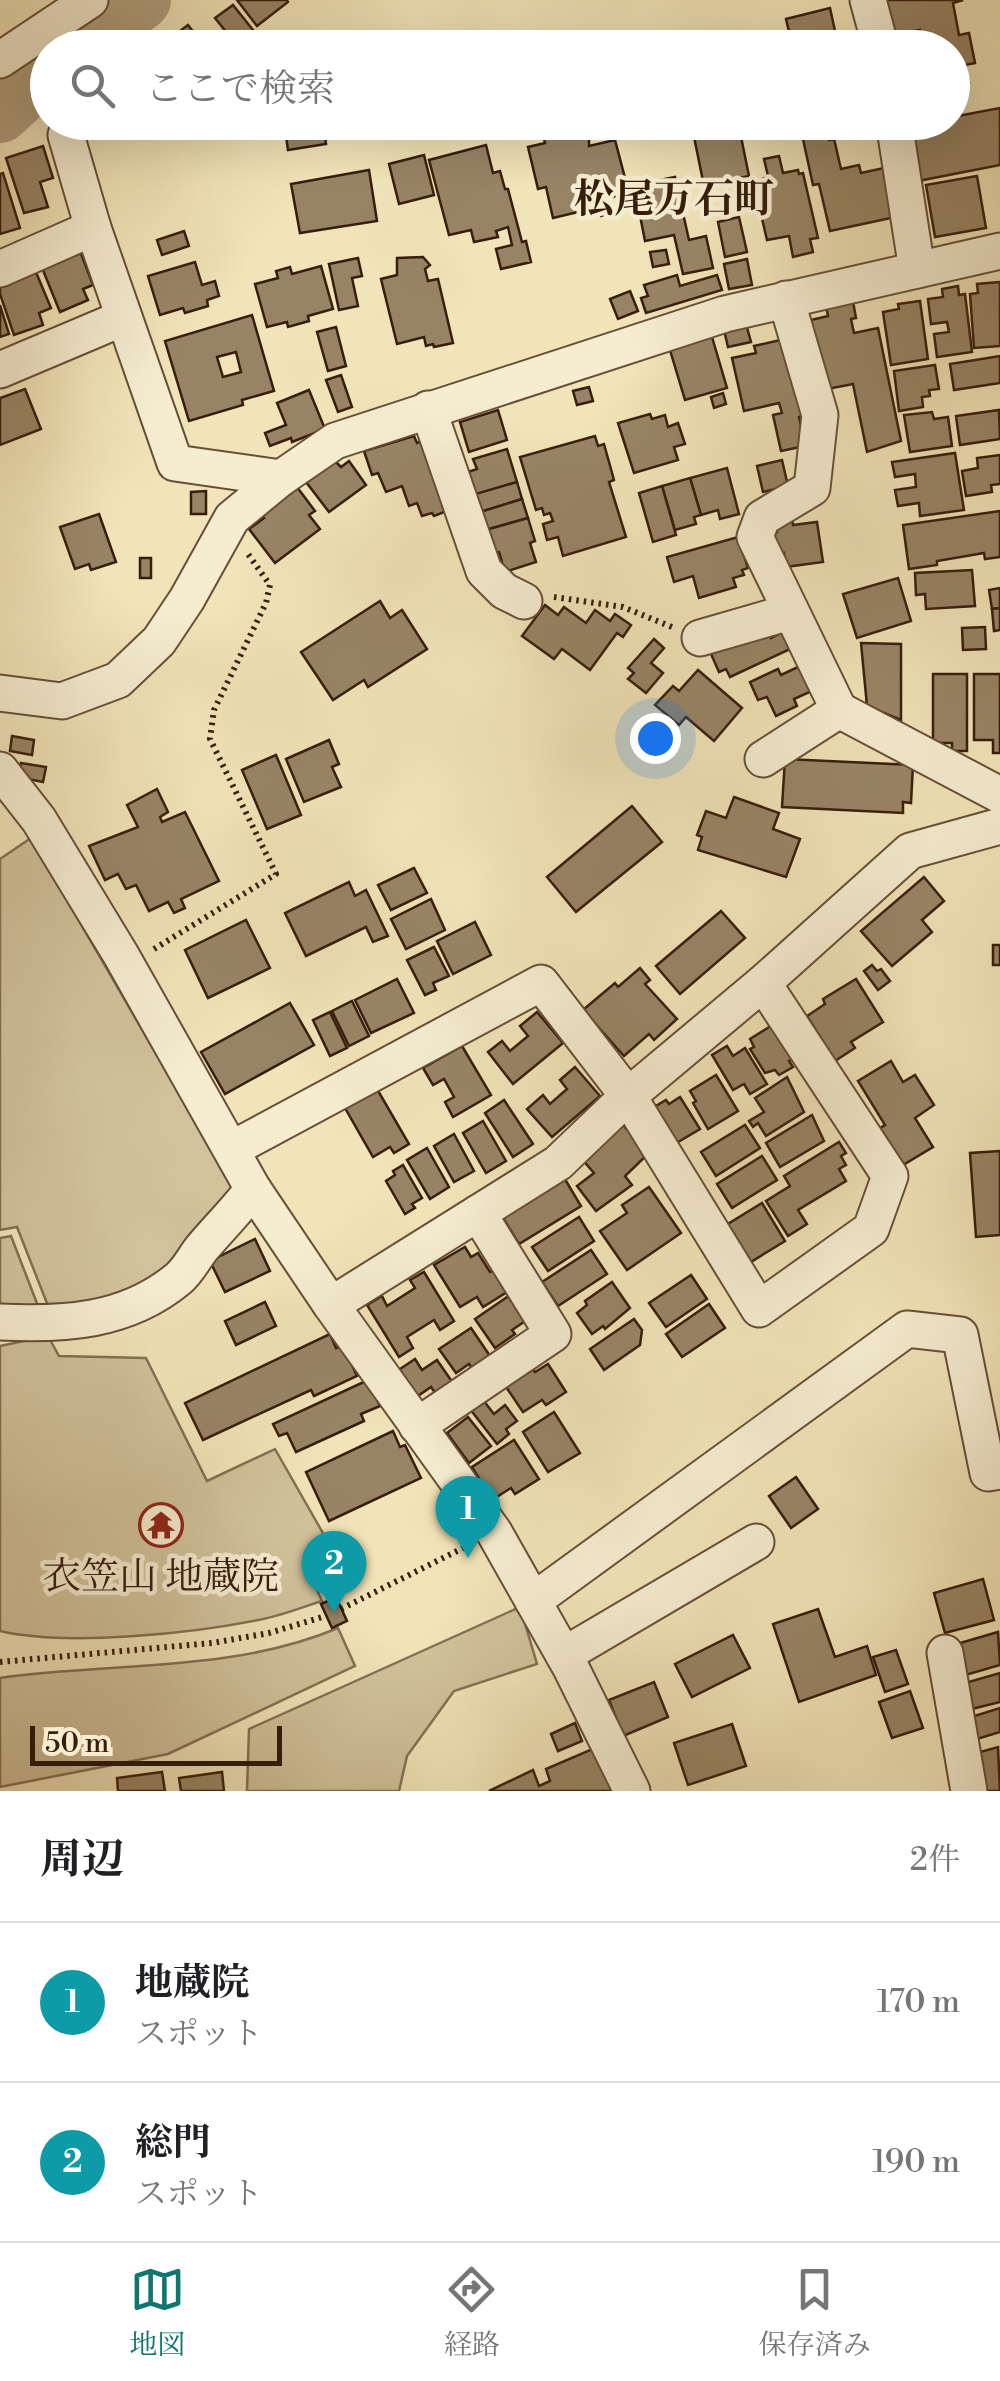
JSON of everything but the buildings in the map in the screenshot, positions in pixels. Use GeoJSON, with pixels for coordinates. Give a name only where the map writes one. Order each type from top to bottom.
{"type":"FeatureCollection","features":[{"type":"Feature","properties":{"kind":"street"},"geometry":{"type":"LineString","coordinates":[[42,30],[90,0]]}},
{"type":"Feature","properties":{"kind":"street"},"geometry":{"type":"LineString","coordinates":[[868,0],[876,30]]}},
{"type":"Feature","properties":{"kind":"street"},"geometry":{"type":"LineString","coordinates":[[1,56],[30,38]]}},
{"type":"Feature","properties":{"kind":"street"},"geometry":{"type":"LineString","coordinates":[[67,140],[93,228],[175,464],[280,478]]}},
{"type":"Feature","properties":{"kind":"street"},"geometry":{"type":"LineString","coordinates":[[897,140],[917,270]]}},
{"type":"Feature","properties":{"kind":"street"},"geometry":{"type":"LineString","coordinates":[[0,269],[93,228]]}},
{"type":"Feature","properties":{"kind":"street"},"geometry":{"type":"LineString","coordinates":[[4,682],[62,701],[118,680],[159,641],[232,518],[280,478],[335,441],[725,314],[1000,251]]}},
{"type":"Feature","properties":{"kind":"street"},"geometry":{"type":"LineString","coordinates":[[786,299],[820,415],[812,488],[762,518],[755,536],[839,710],[1000,795]]}},
{"type":"Feature","properties":{"kind":"street"},"geometry":{"type":"LineString","coordinates":[[0,370],[123,318]]}},
{"type":"Feature","properties":{"kind":"street"},"geometry":{"type":"LineString","coordinates":[[428,409],[484,571],[504,591],[524,601]]}},
{"type":"Feature","properties":{"kind":"street"},"geometry":{"type":"LineString","coordinates":[[700,638],[790,612]]}},
{"type":"Feature","properties":{"kind":"street"},"geometry":{"type":"LineString","coordinates":[[763,759],[839,710]]}},
{"type":"Feature","properties":{"kind":"street"},"geometry":{"type":"LineString","coordinates":[[0,770],[39,820],[127,965],[254,1189],[331,1305],[494,1532],[564,1655],[632,1791]]}},
{"type":"Feature","properties":{"kind":"street"},"geometry":{"type":"LineString","coordinates":[[331,1305],[558,1163],[628,1096],[910,851],[1000,826]]}},
{"type":"Feature","properties":{"kind":"street"},"geometry":{"type":"LineString","coordinates":[[232,1149],[542,982],[628,1096],[759,1309],[871,1229],[890,1176],[763,982]]}},
{"type":"Feature","properties":{"kind":"street"},"geometry":{"type":"LineString","coordinates":[[0,1322],[49,1324],[99,1319],[138,1305],[181,1278],[200,1250],[254,1189]]}},
{"type":"Feature","properties":{"kind":"street"},"geometry":{"type":"LineString","coordinates":[[416,1426],[553,1334],[478,1212]]}},
{"type":"Feature","properties":{"kind":"street"},"geometry":{"type":"LineString","coordinates":[[533,1600],[907,1329],[960,1335],[988,1473],[1000,1472]]}},
{"type":"Feature","properties":{"kind":"street"},"geometry":{"type":"LineString","coordinates":[[564,1655],[756,1542]]}},
{"type":"Feature","properties":{"kind":"street"},"geometry":{"type":"LineString","coordinates":[[945,1653],[968,1791]]}},
{"type":"Feature","properties":{"kind":"path"},"geometry":{"type":"LineString","coordinates":[[127,965],[276,874],[210,739],[214,710],[259,618],[270,585],[239,539],[226,529]]}},
{"type":"Feature","properties":{"kind":"path"},"geometry":{"type":"LineString","coordinates":[[524,601],[538,594],[623,607],[700,638]]}},
{"type":"Feature","properties":{"kind":"path"},"geometry":{"type":"LineString","coordinates":[[341,1609],[494,1532]]}},
{"type":"Feature","properties":{"kind":"path"},"geometry":{"type":"LineString","coordinates":[[0,1662],[212,1643],[269,1633],[326,1616]]}},
{"type":"Feature","properties":{"kind":"shaded area"},"geometry":{"type":"Polygon","coordinates":[[[31,838],[238,1195],[163,1279],[52,1316],[17,1227],[0,1230],[0,859],[31,838]]]}},
{"type":"Feature","properties":{"kind":"shaded area"},"geometry":{"type":"Polygon","coordinates":[[[11,1236],[38,1306],[0,1304],[0,1238],[11,1236]]]}},
{"type":"Feature","properties":{"kind":"shaded area"},"geometry":{"type":"Polygon","coordinates":[[[48,1336],[59,1356],[146,1358],[207,1481],[275,1449],[332,1549],[305,1564],[322,1601],[263,1619],[168,1633],[60,1638],[0,1631],[0,1346],[48,1336]]]}},
{"type":"Feature","properties":{"kind":"shaded area"},"geometry":{"type":"Polygon","coordinates":[[[520,1607],[537,1664],[454,1691],[407,1756],[399,1791],[247,1791],[249,1729],[520,1607]]]}},
{"type":"Feature","properties":{"kind":"shaded area"},"geometry":{"type":"Polygon","coordinates":[[[338,1628],[355,1666],[168,1754],[0,1787],[0,1678],[256,1653],[338,1628]]]}},
{"type":"Feature","properties":{"kind":"waterway"},"geometry":{"type":"LineString","coordinates":[[99,30],[141,0]]}},
{"type":"Feature","properties":{"kind":"waterway"},"geometry":{"type":"LineString","coordinates":[[0,113],[30,86]]}},
{"type":"Feature","properties":{"kind":"place","name":"衣笠山 地蔵院"},"geometry":{"type":"Point","coordinates":[161,1525]}},
{"type":"Feature","properties":{"kind":"place","name":"地蔵院"},"geometry":{"type":"Point","coordinates":[468,1558]}},
{"type":"Feature","properties":{"kind":"place","name":"総門"},"geometry":{"type":"Point","coordinates":[334,1613]}},
{"type":"Feature","properties":{"kind":"district","name":"松尾万石町"},"geometry":{"type":"Point","coordinates":[674,198]}}]}
